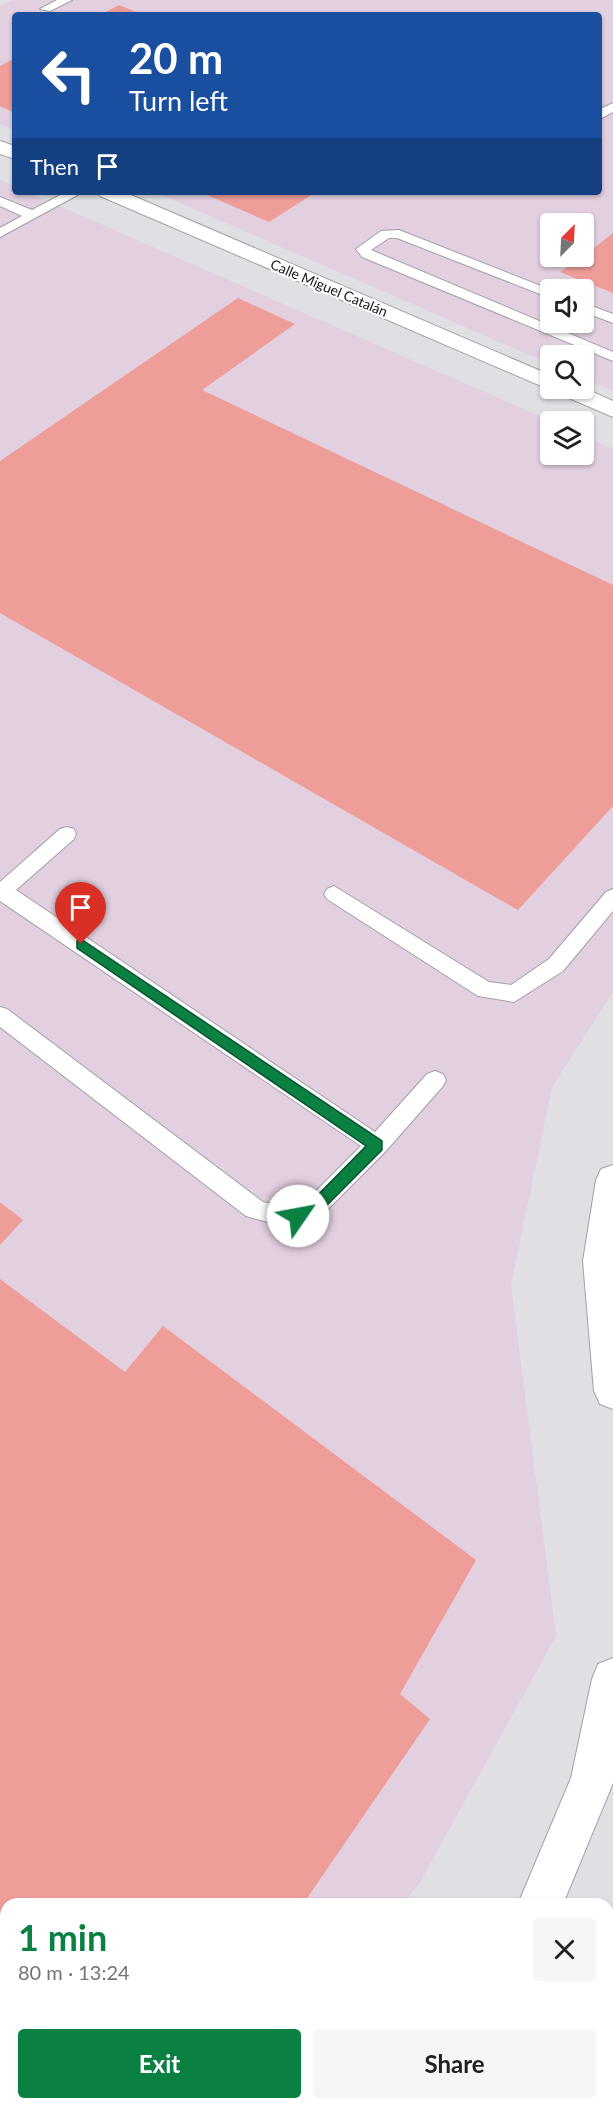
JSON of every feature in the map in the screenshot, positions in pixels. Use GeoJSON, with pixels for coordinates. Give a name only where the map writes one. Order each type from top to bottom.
{"type":"FeatureCollection","features":[{"type":"Feature","properties":{"kind":"street","name":"Calle Miguel Catalán"},"geometry":{"type":"LineString","coordinates":[[114,195],[540,379]]}},
{"type":"Feature","properties":{"kind":"street"},"geometry":{"type":"LineString","coordinates":[[588,399],[613,410]]}},
{"type":"Feature","properties":{"kind":"street"},"geometry":{"type":"LineString","coordinates":[[612,1186],[601,1261],[613,1391]]}},
{"type":"Feature","properties":{"kind":"street"},"geometry":{"type":"LineString","coordinates":[[543,1898],[593,1779],[613,1679]]}},
{"type":"Feature","properties":{"kind":"lane"},"geometry":{"type":"LineString","coordinates":[[46,9],[66,0]]}},
{"type":"Feature","properties":{"kind":"lane"},"geometry":{"type":"LineString","coordinates":[[0,233],[70,195]]}},
{"type":"Feature","properties":{"kind":"lane"},"geometry":{"type":"LineString","coordinates":[[0,201],[31,215]]}},
{"type":"Feature","properties":{"kind":"lane"},"geometry":{"type":"LineString","coordinates":[[540,290],[399,234],[386,234],[363,249],[367,254],[540,327]]}},
{"type":"Feature","properties":{"kind":"lane"},"geometry":{"type":"LineString","coordinates":[[594,311],[613,319]]}},
{"type":"Feature","properties":{"kind":"lane"},"geometry":{"type":"LineString","coordinates":[[554,333],[606,355],[613,342]]}},
{"type":"Feature","properties":{"kind":"lane"},"geometry":{"type":"LineString","coordinates":[[67,834],[1,891],[376,1145]]}},
{"type":"Feature","properties":{"kind":"lane"},"geometry":{"type":"LineString","coordinates":[[334,894],[485,990],[514,994],[556,965],[613,897]]}},
{"type":"Feature","properties":{"kind":"lane"},"geometry":{"type":"LineString","coordinates":[[0,1015],[254,1209],[273,1217],[298,1216],[312,1210],[376,1145],[435,1080]]}},
{"type":"Feature","properties":{"kind":"shaded area"},"geometry":{"type":"Polygon","coordinates":[[[12,0],[613,0],[613,391],[594,382],[594,345],[540,345],[540,360],[162,195],[602,195],[602,12],[12,12],[12,130],[0,124],[0,6],[12,0]]]}},
{"type":"Feature","properties":{"kind":"shaded area"},"geometry":{"type":"Polygon","coordinates":[[[0,180],[12,185],[12,195],[34,195],[540,416],[540,465],[594,465],[594,440],[613,449],[613,992],[552,1087],[511,1285],[556,1636],[420,1882],[408,1898],[0,1898],[0,180]]]}},
{"type":"Feature","properties":{"kind":"building"},"geometry":{"type":"Polygon","coordinates":[[[119,5],[136,12],[106,12],[119,5]]]}},
{"type":"Feature","properties":{"kind":"building"},"geometry":{"type":"Polygon","coordinates":[[[12,60],[12,112],[0,106],[0,66],[12,60]]]}},
{"type":"Feature","properties":{"kind":"building"},"geometry":{"type":"Polygon","coordinates":[[[207,195],[311,195],[269,222],[207,195]]]}},
{"type":"Feature","properties":{"kind":"building"},"geometry":{"type":"Polygon","coordinates":[[[613,233],[613,293],[594,285],[594,279],[578,279],[560,272],[568,267],[594,267],[594,248],[613,233]]]}},
{"type":"Feature","properties":{"kind":"building"},"geometry":{"type":"Polygon","coordinates":[[[238,298],[295,324],[202,390],[613,585],[613,806],[518,910],[0,613],[0,461],[238,298]]]}},
{"type":"Feature","properties":{"kind":"building"},"geometry":{"type":"Polygon","coordinates":[[[0,1202],[23,1220],[0,1245],[0,1202]]]}},
{"type":"Feature","properties":{"kind":"building"},"geometry":{"type":"Polygon","coordinates":[[[0,1279],[125,1372],[163,1326],[476,1560],[400,1694],[430,1719],[307,1898],[0,1898],[0,1279]]]}},
{"type":"Feature","properties":{"kind":"route"},"geometry":{"type":"LineString","coordinates":[[81,944],[376,1145],[312,1210],[298,1216]]}}]}
